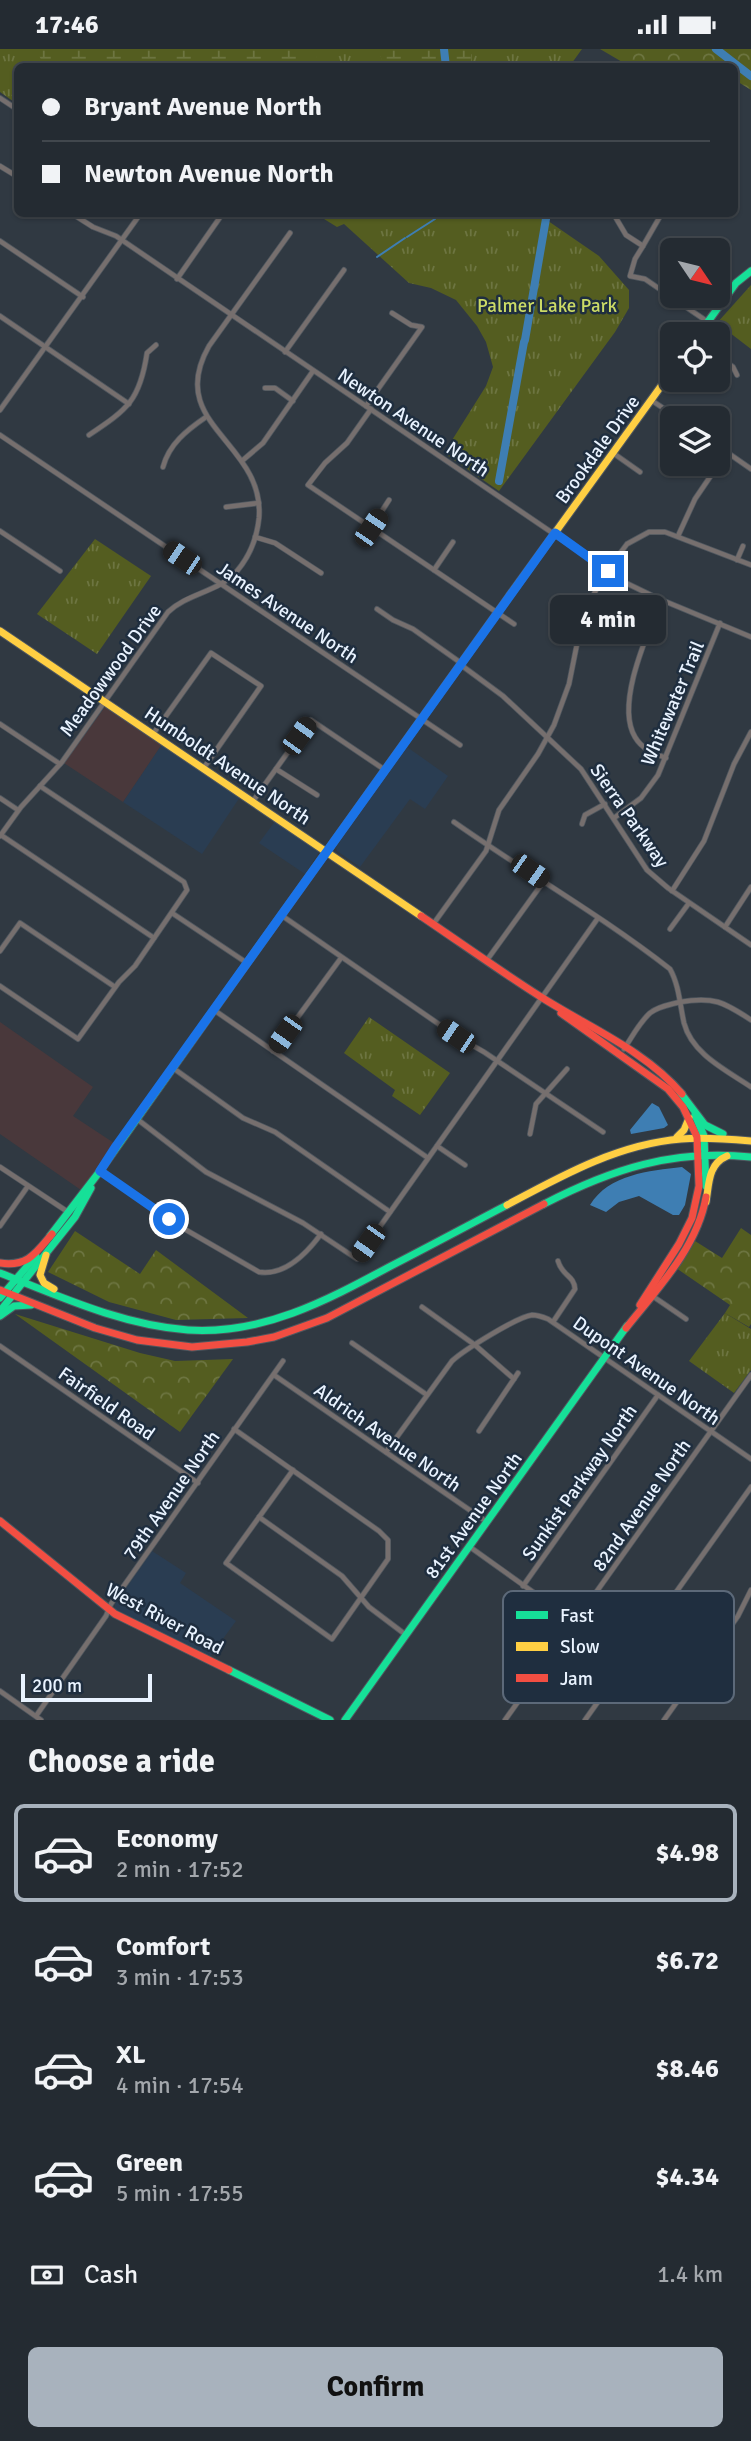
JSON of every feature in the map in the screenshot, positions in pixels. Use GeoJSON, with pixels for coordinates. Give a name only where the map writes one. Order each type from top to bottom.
{"type":"FeatureCollection","features":[{"type":"Feature","properties":{"kind":"main road"},"geometry":{"type":"LineString","coordinates":[[708,322],[736,283],[751,271]]}},
{"type":"Feature","properties":{"kind":"main road","name":"Brookdale Drive"},"geometry":{"type":"LineString","coordinates":[[21,1281],[52,1234],[100,1171],[660,388]]}},
{"type":"Feature","properties":{"kind":"main road","name":"Humboldt Avenue North"},"geometry":{"type":"LineString","coordinates":[[0,631],[434,923],[486,961],[622,1052],[668,1079],[680,1091],[701,1137]]}},
{"type":"Feature","properties":{"kind":"main road","name":"Humboldt Avenue North"},"geometry":{"type":"LineString","coordinates":[[622,1052],[668,1089],[701,1137]]}},
{"type":"Feature","properties":{"kind":"main road"},"geometry":{"type":"LineString","coordinates":[[680,1091],[710,1129],[751,1139]]}},
{"type":"Feature","properties":{"kind":"main road"},"geometry":{"type":"LineString","coordinates":[[674,1139],[683,1132],[689,1118]]}},
{"type":"Feature","properties":{"kind":"main road","name":"81st Avenue North"},"geometry":{"type":"LineString","coordinates":[[345,1720],[692,1237],[706,1202],[701,1137]]}},
{"type":"Feature","properties":{"kind":"main road"},"geometry":{"type":"LineString","coordinates":[[0,1273],[121,1319],[159,1327],[200,1331],[248,1326],[280,1319],[330,1298],[592,1161],[640,1145],[674,1139],[751,1139]]}},
{"type":"Feature","properties":{"kind":"main road"},"geometry":{"type":"LineString","coordinates":[[5,1294],[111,1333],[157,1343],[207,1347],[269,1339],[327,1318],[599,1177],[645,1162],[702,1154],[751,1157]]}},
{"type":"Feature","properties":{"kind":"main road","name":"81st Avenue North"},"geometry":{"type":"LineString","coordinates":[[649,1294],[692,1218],[702,1154]]}},
{"type":"Feature","properties":{"kind":"main road"},"geometry":{"type":"LineString","coordinates":[[706,1202],[713,1164],[721,1157],[735,1154]]}},
{"type":"Feature","properties":{"kind":"main road","name":"Brookdale Drive"},"geometry":{"type":"LineString","coordinates":[[0,1313],[5,1294],[46,1255],[75,1217],[100,1171]]}},
{"type":"Feature","properties":{"kind":"main road"},"geometry":{"type":"LineString","coordinates":[[68,1212],[75,1217]]}},
{"type":"Feature","properties":{"kind":"main road"},"geometry":{"type":"LineString","coordinates":[[0,1263],[17,1265],[26,1262],[52,1234]]}},
{"type":"Feature","properties":{"kind":"main road"},"geometry":{"type":"LineString","coordinates":[[46,1255],[39,1271],[39,1278],[44,1284],[121,1319]]}},
{"type":"Feature","properties":{"kind":"main road"},"geometry":{"type":"LineString","coordinates":[[0,1313],[19,1305],[45,1308]]}},
{"type":"Feature","properties":{"kind":"main road","name":"West River Road"},"geometry":{"type":"LineString","coordinates":[[0,1521],[108,1610],[330,1720]]}},
{"type":"Feature","properties":{"kind":"street","name":"Newton Avenue North"},"geometry":{"type":"LineString","coordinates":[[77,217],[93,227],[111,233],[626,583],[751,637]]}},
{"type":"Feature","properties":{"kind":"street"},"geometry":{"type":"LineString","coordinates":[[0,410],[138,217]]}},
{"type":"Feature","properties":{"kind":"street"},"geometry":{"type":"LineString","coordinates":[[177,279],[220,217]]}},
{"type":"Feature","properties":{"kind":"street"},"geometry":{"type":"LineString","coordinates":[[615,217],[626,235],[643,246]]}},
{"type":"Feature","properties":{"kind":"street"},"geometry":{"type":"LineString","coordinates":[[660,217],[635,259],[630,276],[645,279],[708,322]]}},
{"type":"Feature","properties":{"kind":"street","name":"Meadowwood Drive"},"geometry":{"type":"LineString","coordinates":[[0,836],[18,810],[60,764],[168,612],[185,599],[228,580],[242,565],[255,537],[259,503],[255,484],[243,460],[206,417],[197,388],[200,366],[209,346],[290,233]]}},
{"type":"Feature","properties":{"kind":"street"},"geometry":{"type":"LineString","coordinates":[[0,241],[83,297]]}},
{"type":"Feature","properties":{"kind":"street"},"geometry":{"type":"LineString","coordinates":[[285,352],[344,270]]}},
{"type":"Feature","properties":{"kind":"street"},"geometry":{"type":"LineString","coordinates":[[392,313],[411,325],[422,327],[347,443],[325,463],[308,485],[514,624]]}},
{"type":"Feature","properties":{"kind":"street"},"geometry":{"type":"LineString","coordinates":[[0,316],[129,404]]}},
{"type":"Feature","properties":{"kind":"street"},"geometry":{"type":"LineString","coordinates":[[89,435],[116,418],[129,404],[141,385],[147,353],[156,345]]}},
{"type":"Feature","properties":{"kind":"street"},"geometry":{"type":"LineString","coordinates":[[730,365],[737,375]]}},
{"type":"Feature","properties":{"kind":"street"},"geometry":{"type":"LineString","coordinates":[[243,460],[258,449],[314,371]]}},
{"type":"Feature","properties":{"kind":"street"},"geometry":{"type":"LineString","coordinates":[[265,388],[275,388],[293,401]]}},
{"type":"Feature","properties":{"kind":"street"},"geometry":{"type":"LineString","coordinates":[[0,394],[8,399]]}},
{"type":"Feature","properties":{"kind":"street"},"geometry":{"type":"LineString","coordinates":[[651,400],[660,406]]}},
{"type":"Feature","properties":{"kind":"street"},"geometry":{"type":"LineString","coordinates":[[163,467],[166,457],[181,435],[206,417]]}},
{"type":"Feature","properties":{"kind":"street","name":"James Avenue North"},"geometry":{"type":"LineString","coordinates":[[0,435],[460,745]]}},
{"type":"Feature","properties":{"kind":"street"},"geometry":{"type":"LineString","coordinates":[[613,453],[640,472]]}},
{"type":"Feature","properties":{"kind":"street"},"geometry":{"type":"LineString","coordinates":[[730,454],[751,468]]}},
{"type":"Feature","properties":{"kind":"street"},"geometry":{"type":"LineString","coordinates":[[678,536],[695,499],[711,476]]}},
{"type":"Feature","properties":{"kind":"street"},"geometry":{"type":"LineString","coordinates":[[371,528],[389,500]]}},
{"type":"Feature","properties":{"kind":"street"},"geometry":{"type":"LineString","coordinates":[[226,507],[259,503]]}},
{"type":"Feature","properties":{"kind":"street"},"geometry":{"type":"LineString","coordinates":[[0,531],[60,571]]}},
{"type":"Feature","properties":{"kind":"street"},"geometry":{"type":"LineString","coordinates":[[434,923],[488,846],[499,810],[548,736],[565,698],[587,608],[627,544],[641,535],[657,531],[678,536],[751,565]]}},
{"type":"Feature","properties":{"kind":"street"},"geometry":{"type":"LineString","coordinates":[[255,537],[275,543],[321,573]]}},
{"type":"Feature","properties":{"kind":"street"},"geometry":{"type":"LineString","coordinates":[[434,570],[453,542]]}},
{"type":"Feature","properties":{"kind":"street"},"geometry":{"type":"LineString","coordinates":[[737,560],[743,546]]}},
{"type":"Feature","properties":{"kind":"street"},"geometry":{"type":"LineString","coordinates":[[661,600],[637,660],[628,714],[632,730],[640,744],[666,758]]}},
{"type":"Feature","properties":{"kind":"street","name":"Sierra Parkway"},"geometry":{"type":"LineString","coordinates":[[377,609],[413,629],[461,664],[503,696],[548,736],[581,769],[647,870],[672,891],[751,945]]}},
{"type":"Feature","properties":{"kind":"street","name":"Whitewater Trail"},"geometry":{"type":"LineString","coordinates":[[614,818],[641,798],[658,775],[720,623]]}},
{"type":"Feature","properties":{"kind":"street"},"geometry":{"type":"LineString","coordinates":[[153,734],[211,653],[261,686],[203,769]]}},
{"type":"Feature","properties":{"kind":"street"},"geometry":{"type":"LineString","coordinates":[[253,801],[311,720],[385,770]]}},
{"type":"Feature","properties":{"kind":"street"},"geometry":{"type":"LineString","coordinates":[[0,724],[60,764]]}},
{"type":"Feature","properties":{"kind":"street"},"geometry":{"type":"LineString","coordinates":[[672,891],[704,841],[734,764],[751,732]]}},
{"type":"Feature","properties":{"kind":"street"},"geometry":{"type":"LineString","coordinates":[[276,769],[317,795]]}},
{"type":"Feature","properties":{"kind":"street"},"geometry":{"type":"LineString","coordinates":[[0,986],[78,1039],[114,988],[135,966],[187,890],[186,884],[179,879],[40,786]]}},
{"type":"Feature","properties":{"kind":"street"},"geometry":{"type":"LineString","coordinates":[[0,798],[18,810]]}},
{"type":"Feature","properties":{"kind":"street"},"geometry":{"type":"LineString","coordinates":[[582,824],[584,815],[605,803]]}},
{"type":"Feature","properties":{"kind":"street"},"geometry":{"type":"LineString","coordinates":[[454,823],[544,881],[670,969],[688,1033],[699,1050],[751,1087]]}},
{"type":"Feature","properties":{"kind":"street"},"geometry":{"type":"LineString","coordinates":[[0,836],[154,938]]}},
{"type":"Feature","properties":{"kind":"street"},"geometry":{"type":"LineString","coordinates":[[486,961],[544,881]]}},
{"type":"Feature","properties":{"kind":"street"},"geometry":{"type":"LineString","coordinates":[[725,927],[751,887]]}},
{"type":"Feature","properties":{"kind":"street"},"geometry":{"type":"LineString","coordinates":[[670,929],[688,902]]}},
{"type":"Feature","properties":{"kind":"street"},"geometry":{"type":"LineString","coordinates":[[172,913],[247,963]]}},
{"type":"Feature","properties":{"kind":"street"},"geometry":{"type":"LineString","coordinates":[[281,915],[456,1036],[603,1132]]}},
{"type":"Feature","properties":{"kind":"street"},"geometry":{"type":"LineString","coordinates":[[136,1118],[206,1172],[321,1234],[357,1259],[598,918]]}},
{"type":"Feature","properties":{"kind":"street"},"geometry":{"type":"LineString","coordinates":[[0,951],[20,923],[114,988]]}},
{"type":"Feature","properties":{"kind":"street"},"geometry":{"type":"LineString","coordinates":[[273,1051],[341,958]]}},
{"type":"Feature","properties":{"kind":"street"},"geometry":{"type":"LineString","coordinates":[[622,1052],[648,1015],[660,1007],[696,999],[714,1000],[730,1006],[751,1020]]}},
{"type":"Feature","properties":{"kind":"street"},"geometry":{"type":"LineString","coordinates":[[213,1010],[428,1158]]}},
{"type":"Feature","properties":{"kind":"street"},"geometry":{"type":"LineString","coordinates":[[172,1068],[243,1118],[275,1132],[390,1212]]}},
{"type":"Feature","properties":{"kind":"street"},"geometry":{"type":"LineString","coordinates":[[530,1134],[534,1110],[543,1094],[567,1069]]}},
{"type":"Feature","properties":{"kind":"street"},"geometry":{"type":"LineString","coordinates":[[437,1146],[465,1165]]}},
{"type":"Feature","properties":{"kind":"street"},"geometry":{"type":"LineString","coordinates":[[0,1167],[68,1212]]}},
{"type":"Feature","properties":{"kind":"street"},"geometry":{"type":"LineString","coordinates":[[100,1171],[181,1227],[259,1272],[270,1272],[303,1257],[321,1234]]}},
{"type":"Feature","properties":{"kind":"street"},"geometry":{"type":"LineString","coordinates":[[0,1226],[29,1186]]}},
{"type":"Feature","properties":{"kind":"street"},"geometry":{"type":"LineString","coordinates":[[553,1322],[575,1289],[573,1280],[561,1271],[558,1261]]}},
{"type":"Feature","properties":{"kind":"street"},"geometry":{"type":"LineString","coordinates":[[649,1294],[686,1319]]}},
{"type":"Feature","properties":{"kind":"street"},"geometry":{"type":"LineString","coordinates":[[422,1307],[475,1345],[513,1378]]}},
{"type":"Feature","properties":{"kind":"street","name":"Dupont Avenue North"},"geometry":{"type":"LineString","coordinates":[[475,1345],[523,1318],[536,1315],[553,1322],[751,1459]]}},
{"type":"Feature","properties":{"kind":"street"},"geometry":{"type":"LineString","coordinates":[[352,1343],[427,1395]]}},
{"type":"Feature","properties":{"kind":"street"},"geometry":{"type":"LineString","coordinates":[[386,1452],[452,1361],[475,1345]]}},
{"type":"Feature","properties":{"kind":"street","name":"Fairfield Road"},"geometry":{"type":"LineString","coordinates":[[0,1346],[198,1483]]}},
{"type":"Feature","properties":{"kind":"street","name":"79th Avenue North"},"geometry":{"type":"LineString","coordinates":[[38,1718],[108,1610],[283,1361]]}},
{"type":"Feature","properties":{"kind":"street"},"geometry":{"type":"LineString","coordinates":[[479,1431],[517,1373]]}},
{"type":"Feature","properties":{"kind":"street","name":"Aldrich Avenue North"},"geometry":{"type":"LineString","coordinates":[[274,1375],[487,1522]]}},
{"type":"Feature","properties":{"kind":"street","name":"82nd Avenue North"},"geometry":{"type":"LineString","coordinates":[[597,1591],[751,1375]]}},
{"type":"Feature","properties":{"kind":"street","name":"Sunkist Parkway North"},"geometry":{"type":"LineString","coordinates":[[523,1586],[658,1395]]}},
{"type":"Feature","properties":{"kind":"street"},"geometry":{"type":"LineString","coordinates":[[234,1429],[293,1470],[379,1531],[388,1540],[388,1559],[332,1639],[226,1563],[293,1470]]}},
{"type":"Feature","properties":{"kind":"street"},"geometry":{"type":"LineString","coordinates":[[676,1591],[751,1487]]}},
{"type":"Feature","properties":{"kind":"street"},"geometry":{"type":"LineString","coordinates":[[259,1517],[341,1576],[372,1610],[406,1635]]}},
{"type":"Feature","properties":{"kind":"street"},"geometry":{"type":"LineString","coordinates":[[470,1547],[530,1591]]}},
{"type":"Feature","properties":{"kind":"street"},"geometry":{"type":"LineString","coordinates":[[734,1620],[748,1601],[751,1590]]}},
{"type":"Feature","properties":{"kind":"street"},"geometry":{"type":"LineString","coordinates":[[0,1691],[38,1718]]}},
{"type":"Feature","properties":{"kind":"street","name":"82nd Avenue North"},"geometry":{"type":"LineString","coordinates":[[505,1720],[517,1703]]}},
{"type":"Feature","properties":{"kind":"street"},"geometry":{"type":"LineString","coordinates":[[584,1720],[596,1703]]}},
{"type":"Feature","properties":{"kind":"street"},"geometry":{"type":"LineString","coordinates":[[664,1720],[676,1703]]}},
{"type":"Feature","properties":{"kind":"shaded area"},"geometry":{"type":"Polygon","coordinates":[[[105,707],[162,744],[123,802],[64,763],[105,707]]]}},
{"type":"Feature","properties":{"kind":"shaded area"},"geometry":{"type":"Polygon","coordinates":[[[162,744],[240,797],[202,854],[123,802],[162,744]]]}},
{"type":"Feature","properties":{"kind":"shaded area"},"geometry":{"type":"Polygon","coordinates":[[[407,747],[448,776],[425,809],[410,799],[360,867],[337,851],[336,847],[407,747]]]}},
{"type":"Feature","properties":{"kind":"shaded area"},"geometry":{"type":"Polygon","coordinates":[[[276,820],[319,852],[305,874],[259,843],[276,820]]]}},
{"type":"Feature","properties":{"kind":"shaded area"},"geometry":{"type":"Polygon","coordinates":[[[0,1022],[93,1087],[73,1116],[114,1143],[81,1190],[0,1134],[0,1022]]]}},
{"type":"Feature","properties":{"kind":"shaded area"},"geometry":{"type":"Polygon","coordinates":[[[152,1551],[186,1573],[180,1583],[236,1621],[209,1658],[115,1609],[115,1604],[152,1551]]]}},
{"type":"Feature","properties":{"kind":"green space"},"geometry":{"type":"Polygon","coordinates":[[[0,49],[582,49],[572,63],[14,63],[14,102],[0,92],[0,49]]]}},
{"type":"Feature","properties":{"kind":"green space"},"geometry":{"type":"Polygon","coordinates":[[[30,49],[320,49],[311,63],[43,63],[38,53],[30,49]]]}},
{"type":"Feature","properties":{"kind":"green space"},"geometry":{"type":"Polygon","coordinates":[[[380,49],[471,49],[471,63],[382,63],[380,49]]]}},
{"type":"Feature","properties":{"kind":"green space"},"geometry":{"type":"Polygon","coordinates":[[[600,49],[751,49],[751,90],[738,82],[738,63],[624,63],[600,49]]]}},
{"type":"Feature","properties":{"kind":"green space","name":"Palmer Lake Park"},"geometry":{"type":"Polygon","coordinates":[[[321,217],[542,217],[599,256],[629,290],[629,308],[615,332],[499,491],[444,453],[486,386],[493,367],[486,342],[477,326],[456,300],[431,288],[409,283],[344,224],[337,227],[321,217]]]}},
{"type":"Feature","properties":{"kind":"green space"},"geometry":{"type":"Polygon","coordinates":[[[751,285],[751,349],[730,333],[730,322],[718,322],[751,285]]]}},
{"type":"Feature","properties":{"kind":"green space"},"geometry":{"type":"Polygon","coordinates":[[[95,539],[151,576],[97,654],[37,614],[95,539]]]}},
{"type":"Feature","properties":{"kind":"green space"},"geometry":{"type":"Polygon","coordinates":[[[369,1017],[450,1073],[420,1115],[392,1096],[395,1090],[344,1053],[369,1017]]]}},
{"type":"Feature","properties":{"kind":"green space"},"geometry":{"type":"Polygon","coordinates":[[[741,1228],[751,1235],[749,1327],[725,1313],[730,1305],[676,1268],[695,1241],[722,1258],[741,1228]]]}},
{"type":"Feature","properties":{"kind":"green space"},"geometry":{"type":"Polygon","coordinates":[[[75,1231],[140,1274],[156,1250],[248,1318],[176,1320],[109,1302],[48,1272],[75,1231]]]}},
{"type":"Feature","properties":{"kind":"green space"},"geometry":{"type":"Polygon","coordinates":[[[725,1313],[751,1329],[751,1370],[734,1393],[689,1361],[725,1313]]]}},
{"type":"Feature","properties":{"kind":"green space"},"geometry":{"type":"Polygon","coordinates":[[[15,1314],[140,1353],[175,1361],[233,1359],[180,1432],[15,1314]]]}},
{"type":"Feature","properties":{"kind":"water"},"geometry":{"type":"Polygon","coordinates":[[[652,1103],[659,1107],[668,1125],[631,1134],[630,1130],[652,1103]]]}},
{"type":"Feature","properties":{"kind":"water"},"geometry":{"type":"Polygon","coordinates":[[[682,1167],[691,1174],[685,1205],[679,1215],[673,1215],[639,1196],[619,1202],[606,1212],[590,1205],[598,1195],[619,1180],[682,1167]]]}},
{"type":"Feature","properties":{"kind":"waterway"},"geometry":{"type":"LineString","coordinates":[[444,49],[446,63]]}},
{"type":"Feature","properties":{"kind":"waterway"},"geometry":{"type":"LineString","coordinates":[[716,49],[734,63]]}},
{"type":"Feature","properties":{"kind":"waterway"},"geometry":{"type":"LineString","coordinates":[[738,66],[751,76]]}},
{"type":"Feature","properties":{"kind":"waterway"},"geometry":{"type":"LineString","coordinates":[[407,237],[436,217]]}},
{"type":"Feature","properties":{"kind":"waterway"},"geometry":{"type":"LineString","coordinates":[[525,340],[546,217]]}},
{"type":"Feature","properties":{"kind":"waterway"},"geometry":{"type":"LineString","coordinates":[[377,257],[405,238]]}},
{"type":"Feature","properties":{"kind":"waterway"},"geometry":{"type":"LineString","coordinates":[[499,481],[524,342]]}},
{"type":"Feature","properties":{"kind":"traffic: fast"},"geometry":{"type":"LineString","coordinates":[[708,322],[736,283],[751,271]]}},
{"type":"Feature","properties":{"kind":"traffic: fast"},"geometry":{"type":"LineString","coordinates":[[50,1236],[100,1171],[250,959]]}},
{"type":"Feature","properties":{"kind":"traffic: fast"},"geometry":{"type":"LineString","coordinates":[[680,1092],[705,1125],[723,1134]]}},
{"type":"Feature","properties":{"kind":"traffic: fast"},"geometry":{"type":"LineString","coordinates":[[695,1115],[704,1136],[706,1186]]}},
{"type":"Feature","properties":{"kind":"traffic: fast"},"geometry":{"type":"LineString","coordinates":[[544,1204],[594,1181],[644,1164],[695,1156],[751,1157]]}},
{"type":"Feature","properties":{"kind":"traffic: fast"},"geometry":{"type":"LineString","coordinates":[[0,1311],[75,1217],[91,1188]]}},
{"type":"Feature","properties":{"kind":"traffic: fast"},"geometry":{"type":"LineString","coordinates":[[0,1273],[92,1309],[139,1322],[188,1330],[242,1327],[268,1321],[317,1303],[507,1205]]}},
{"type":"Feature","properties":{"kind":"traffic: fast"},"geometry":{"type":"LineString","coordinates":[[0,1298],[36,1256]]}},
{"type":"Feature","properties":{"kind":"traffic: fast"},"geometry":{"type":"LineString","coordinates":[[0,1316],[14,1306],[31,1305]]}},
{"type":"Feature","properties":{"kind":"traffic: fast"},"geometry":{"type":"LineString","coordinates":[[345,1720],[627,1326]]}},
{"type":"Feature","properties":{"kind":"traffic: fast"},"geometry":{"type":"LineString","coordinates":[[229,1670],[330,1720]]}},
{"type":"Feature","properties":{"kind":"traffic: slow"},"geometry":{"type":"LineString","coordinates":[[510,595],[660,388]]}},
{"type":"Feature","properties":{"kind":"traffic: slow"},"geometry":{"type":"LineString","coordinates":[[0,631],[421,916]]}},
{"type":"Feature","properties":{"kind":"traffic: slow"},"geometry":{"type":"LineString","coordinates":[[677,1137],[684,1130],[689,1118]]}},
{"type":"Feature","properties":{"kind":"traffic: slow"},"geometry":{"type":"LineString","coordinates":[[507,1205],[591,1163],[635,1147],[690,1138],[751,1141]]}},
{"type":"Feature","properties":{"kind":"traffic: slow"},"geometry":{"type":"LineString","coordinates":[[706,1202],[713,1169],[727,1156]]}},
{"type":"Feature","properties":{"kind":"traffic: slow"},"geometry":{"type":"LineString","coordinates":[[46,1255],[40,1275],[44,1283],[54,1289]]}},
{"type":"Feature","properties":{"kind":"traffic: jam"},"geometry":{"type":"LineString","coordinates":[[250,959],[510,595]]}},
{"type":"Feature","properties":{"kind":"traffic: jam"},"geometry":{"type":"LineString","coordinates":[[421,916],[541,997],[634,1052],[682,1094]]}},
{"type":"Feature","properties":{"kind":"traffic: jam"},"geometry":{"type":"LineString","coordinates":[[561,1013],[668,1089],[683,1107],[697,1137],[699,1186],[692,1218],[679,1244],[640,1305]]}},
{"type":"Feature","properties":{"kind":"traffic: jam"},"geometry":{"type":"LineString","coordinates":[[626,1328],[685,1251],[701,1216],[706,1197]]}},
{"type":"Feature","properties":{"kind":"traffic: jam"},"geometry":{"type":"LineString","coordinates":[[0,1290],[95,1328],[137,1340],[192,1347],[247,1342],[274,1337],[327,1318],[544,1204]]}},
{"type":"Feature","properties":{"kind":"traffic: jam"},"geometry":{"type":"LineString","coordinates":[[0,1263],[25,1261],[36,1253],[52,1234]]}},
{"type":"Feature","properties":{"kind":"traffic: jam"},"geometry":{"type":"LineString","coordinates":[[0,1521],[115,1614],[229,1670]]}},
{"type":"Feature","properties":{"kind":"route"},"geometry":{"type":"LineString","coordinates":[[169,1219],[100,1171],[116,1146],[555,533],[608,571]]}}]}
